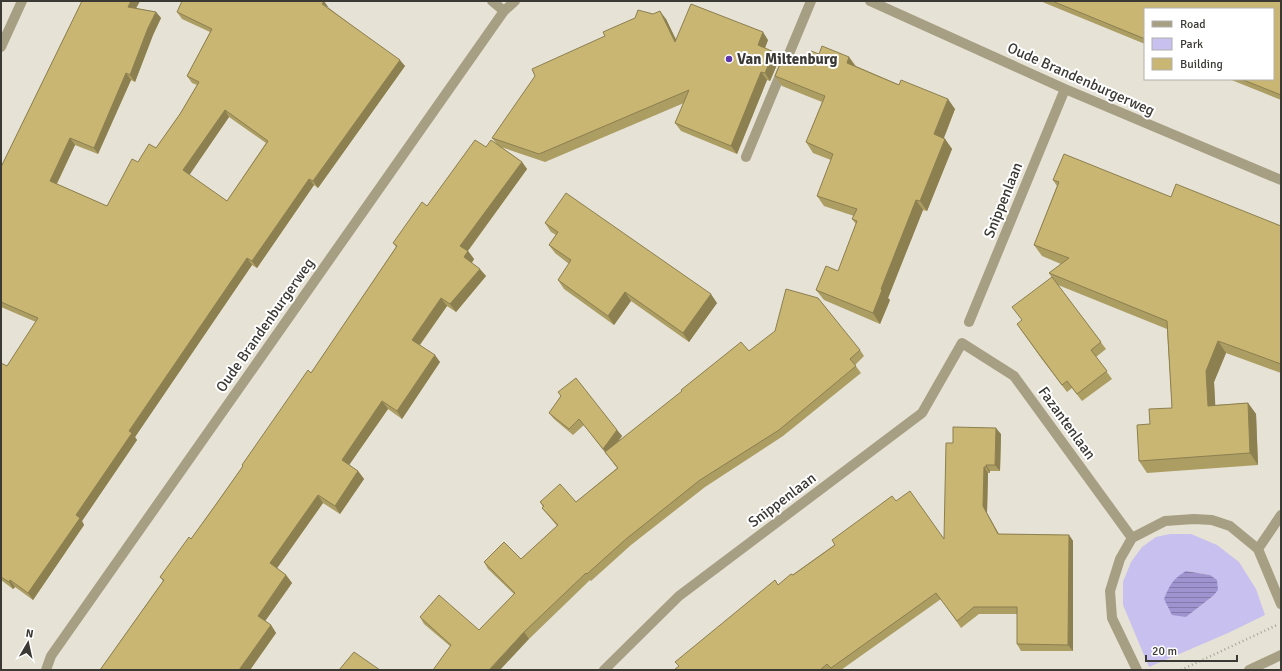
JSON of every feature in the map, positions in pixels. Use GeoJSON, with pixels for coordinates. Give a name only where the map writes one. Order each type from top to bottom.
{"type":"FeatureCollection","features":[{"type":"Feature","properties":{"kind":"street"},"geometry":{"type":"LineString","coordinates":[[1,48],[22,1]]}},
{"type":"Feature","properties":{"kind":"street"},"geometry":{"type":"LineString","coordinates":[[492,1],[504,11]]}},
{"type":"Feature","properties":{"kind":"street","name":"Oude Brandenburgerweg"},"geometry":{"type":"LineString","coordinates":[[46,670],[51,656],[504,11],[515,1]]}},
{"type":"Feature","properties":{"kind":"street"},"geometry":{"type":"LineString","coordinates":[[746,157],[810,1]]}},
{"type":"Feature","properties":{"kind":"street","name":"Oude Brandenburgerweg"},"geometry":{"type":"LineString","coordinates":[[870,1],[1065,89],[1281,180]]}},
{"type":"Feature","properties":{"kind":"street","name":"Snippenlaan"},"geometry":{"type":"LineString","coordinates":[[969,322],[1065,89]]}},
{"type":"Feature","properties":{"kind":"street","name":"Snippenlaan"},"geometry":{"type":"LineString","coordinates":[[604,670],[679,596],[922,413],[962,343]]}},
{"type":"Feature","properties":{"kind":"street","name":"Fazantenlaan"},"geometry":{"type":"LineString","coordinates":[[962,343],[1014,376],[1132,538]]}},
{"type":"Feature","properties":{"kind":"street"},"geometry":{"type":"LineString","coordinates":[[1258,549],[1281,515]]}},
{"type":"Feature","properties":{"kind":"street"},"geometry":{"type":"LineString","coordinates":[[1137,670],[1112,618],[1110,592],[1120,559],[1132,538],[1165,521],[1194,519],[1212,520],[1230,526],[1258,549],[1281,604]]}},
{"type":"Feature","properties":{"kind":"street"},"geometry":{"type":"LineString","coordinates":[[1249,670],[1281,655]]}},
{"type":"Feature","properties":{"kind":"path"},"geometry":{"type":"LineString","coordinates":[[1181,670],[1281,623]]}},
{"type":"Feature","properties":{"kind":"green space"},"geometry":{"type":"Polygon","coordinates":[[[1170,534],[1191,534],[1217,545],[1239,562],[1256,589],[1265,615],[1228,633],[1149,667],[1123,605],[1123,582],[1131,562],[1142,547],[1156,537],[1170,534]],[[1187,571],[1186,617],[1213,596],[1210,575],[1187,571]]]}},
{"type":"Feature","properties":{"kind":"shaded area"},"geometry":{"type":"Polygon","coordinates":[[[1186,571],[1210,575],[1217,580],[1218,590],[1213,596],[1186,617],[1172,615],[1164,599],[1172,582],[1186,571]]]}},
{"type":"Feature","properties":{"kind":"building"},"geometry":{"type":"Polygon","coordinates":[[[82,1],[131,1],[128,7],[156,12],[148,28],[130,75],[126,73],[94,148],[70,138],[50,181],[107,206],[132,159],[138,162],[149,144],[156,148],[180,114],[199,82],[187,76],[212,29],[177,12],[182,1],[324,1],[322,4],[400,60],[313,181],[309,179],[252,261],[247,258],[129,431],[132,433],[76,515],[80,518],[28,593],[10,580],[9,582],[1,577],[1,363],[7,366],[38,318],[1,302],[1,167],[82,1]],[[225,110],[183,170],[227,201],[268,141],[225,110]]]}},
{"type":"Feature","properties":{"kind":"building"},"geometry":{"type":"Polygon","coordinates":[[[1052,1],[1281,1],[1281,95],[1244,80],[1274,80],[1274,8],[1144,8],[1144,39],[1052,1]]]}},
{"type":"Feature","properties":{"kind":"building"},"geometry":{"type":"Polygon","coordinates":[[[691,4],[763,32],[758,45],[774,52],[765,73],[761,72],[731,146],[675,123],[689,90],[539,154],[492,138],[535,76],[532,69],[605,36],[603,32],[635,18],[638,10],[653,14],[660,11],[675,42],[691,4]]]}},
{"type":"Feature","properties":{"kind":"building"},"geometry":{"type":"Polygon","coordinates":[[[822,46],[849,57],[847,63],[899,85],[901,80],[948,99],[934,134],[945,139],[920,201],[916,200],[873,313],[816,290],[826,266],[838,271],[857,221],[852,219],[857,209],[817,196],[833,154],[806,142],[825,96],[775,76],[784,55],[806,65],[811,51],[819,54],[822,46]]]}},
{"type":"Feature","properties":{"kind":"building"},"geometry":{"type":"Polygon","coordinates":[[[475,140],[486,147],[491,140],[522,162],[460,246],[468,251],[464,257],[480,269],[450,304],[441,298],[412,340],[435,355],[397,411],[382,401],[342,460],[358,471],[335,506],[318,495],[270,563],[286,575],[258,616],[271,625],[239,670],[100,670],[164,580],[160,577],[189,537],[191,539],[217,503],[308,370],[311,373],[397,246],[393,243],[422,202],[427,206],[475,140]]]}},
{"type":"Feature","properties":{"kind":"building"},"geometry":{"type":"Polygon","coordinates":[[[1064,154],[1171,197],[1176,184],[1281,226],[1281,364],[1218,341],[1206,371],[1208,406],[1248,403],[1250,453],[1139,461],[1137,425],[1150,424],[1149,409],[1172,408],[1167,321],[1049,273],[1069,258],[1034,245],[1059,182],[1053,180],[1064,154]]]}},
{"type":"Feature","properties":{"kind":"building"},"geometry":{"type":"Polygon","coordinates":[[[566,193],[711,294],[683,333],[625,292],[608,316],[558,280],[571,260],[549,245],[558,232],[545,223],[566,193]]]}},
{"type":"Feature","properties":{"kind":"building"},"geometry":{"type":"Polygon","coordinates":[[[1052,277],[1101,342],[1091,350],[1107,371],[1077,394],[1067,381],[1062,385],[1017,324],[1022,320],[1012,307],[1052,277]]]}},
{"type":"Feature","properties":{"kind":"building"},"geometry":{"type":"Polygon","coordinates":[[[786,289],[818,298],[860,350],[850,359],[856,366],[779,430],[700,480],[626,539],[587,574],[586,573],[524,632],[489,670],[433,670],[451,645],[420,617],[439,595],[479,630],[515,593],[484,562],[504,542],[521,559],[558,525],[542,508],[544,506],[540,502],[560,484],[576,502],[618,468],[605,452],[741,342],[749,351],[775,331],[786,289]]]}},
{"type":"Feature","properties":{"kind":"building"},"geometry":{"type":"Polygon","coordinates":[[[576,378],[617,430],[603,449],[579,419],[569,429],[549,413],[561,396],[558,392],[576,378]]]}},
{"type":"Feature","properties":{"kind":"building"},"geometry":{"type":"Polygon","coordinates":[[[953,427],[996,428],[995,465],[986,465],[986,467],[984,467],[983,506],[998,534],[1069,535],[1068,645],[1017,644],[1017,607],[974,607],[957,621],[936,593],[831,668],[827,664],[820,670],[674,670],[679,666],[675,662],[775,580],[778,585],[791,574],[793,575],[835,545],[832,540],[892,496],[896,501],[910,491],[944,539],[946,443],[953,443],[953,427]]]}},
{"type":"Feature","properties":{"kind":"building"},"geometry":{"type":"Polygon","coordinates":[[[354,652],[380,670],[339,670],[354,652]]]}},
{"type":"Feature","properties":{"kind":"place","name":"Van Miltenburg"},"geometry":{"type":"Point","coordinates":[729,59]}}]}
